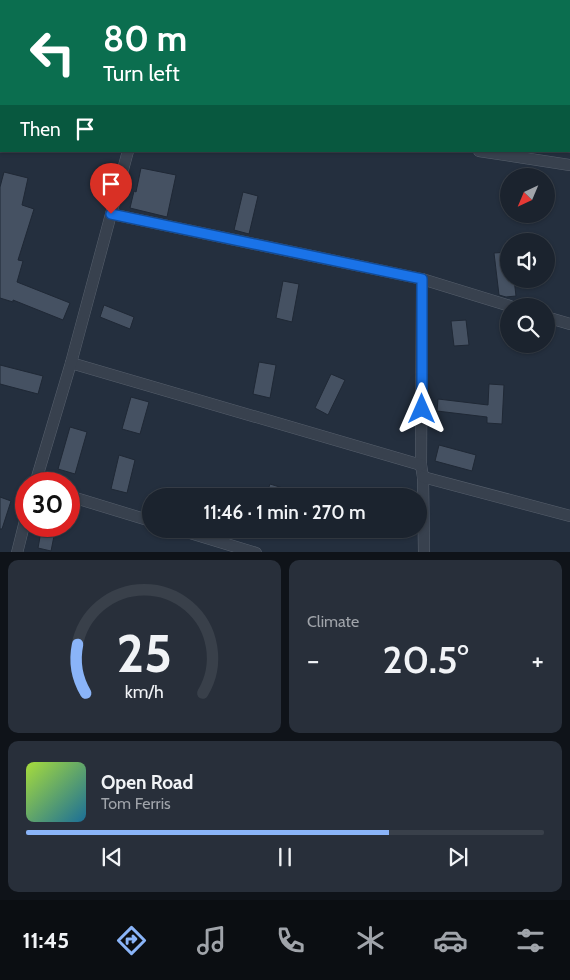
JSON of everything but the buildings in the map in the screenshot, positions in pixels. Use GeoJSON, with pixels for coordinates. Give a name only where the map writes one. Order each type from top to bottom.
{"type":"FeatureCollection","features":[{"type":"Feature","properties":{"kind":"street"},"geometry":{"type":"LineString","coordinates":[[39,472],[71,363],[128,152]]}},
{"type":"Feature","properties":{"kind":"street"},"geometry":{"type":"LineString","coordinates":[[486,152],[570,165]]}},
{"type":"Feature","properties":{"kind":"street"},"geometry":{"type":"LineString","coordinates":[[111,214],[422,279],[500,303]]}},
{"type":"Feature","properties":{"kind":"street"},"geometry":{"type":"LineString","coordinates":[[422,279],[424,552]]}},
{"type":"Feature","properties":{"kind":"street"},"geometry":{"type":"LineString","coordinates":[[555,320],[570,324]]}},
{"type":"Feature","properties":{"kind":"street"},"geometry":{"type":"LineString","coordinates":[[71,363],[570,516]]}},
{"type":"Feature","properties":{"kind":"street"},"geometry":{"type":"LineString","coordinates":[[80,499],[142,518]]}},
{"type":"Feature","properties":{"kind":"street"},"geometry":{"type":"LineString","coordinates":[[17,552],[21,537]]}},
{"type":"Feature","properties":{"kind":"street"},"geometry":{"type":"LineString","coordinates":[[208,538],[256,552]]}},
{"type":"Feature","properties":{"kind":"route"},"geometry":{"type":"LineString","coordinates":[[111,214],[422,279],[422,409]]}}]}
